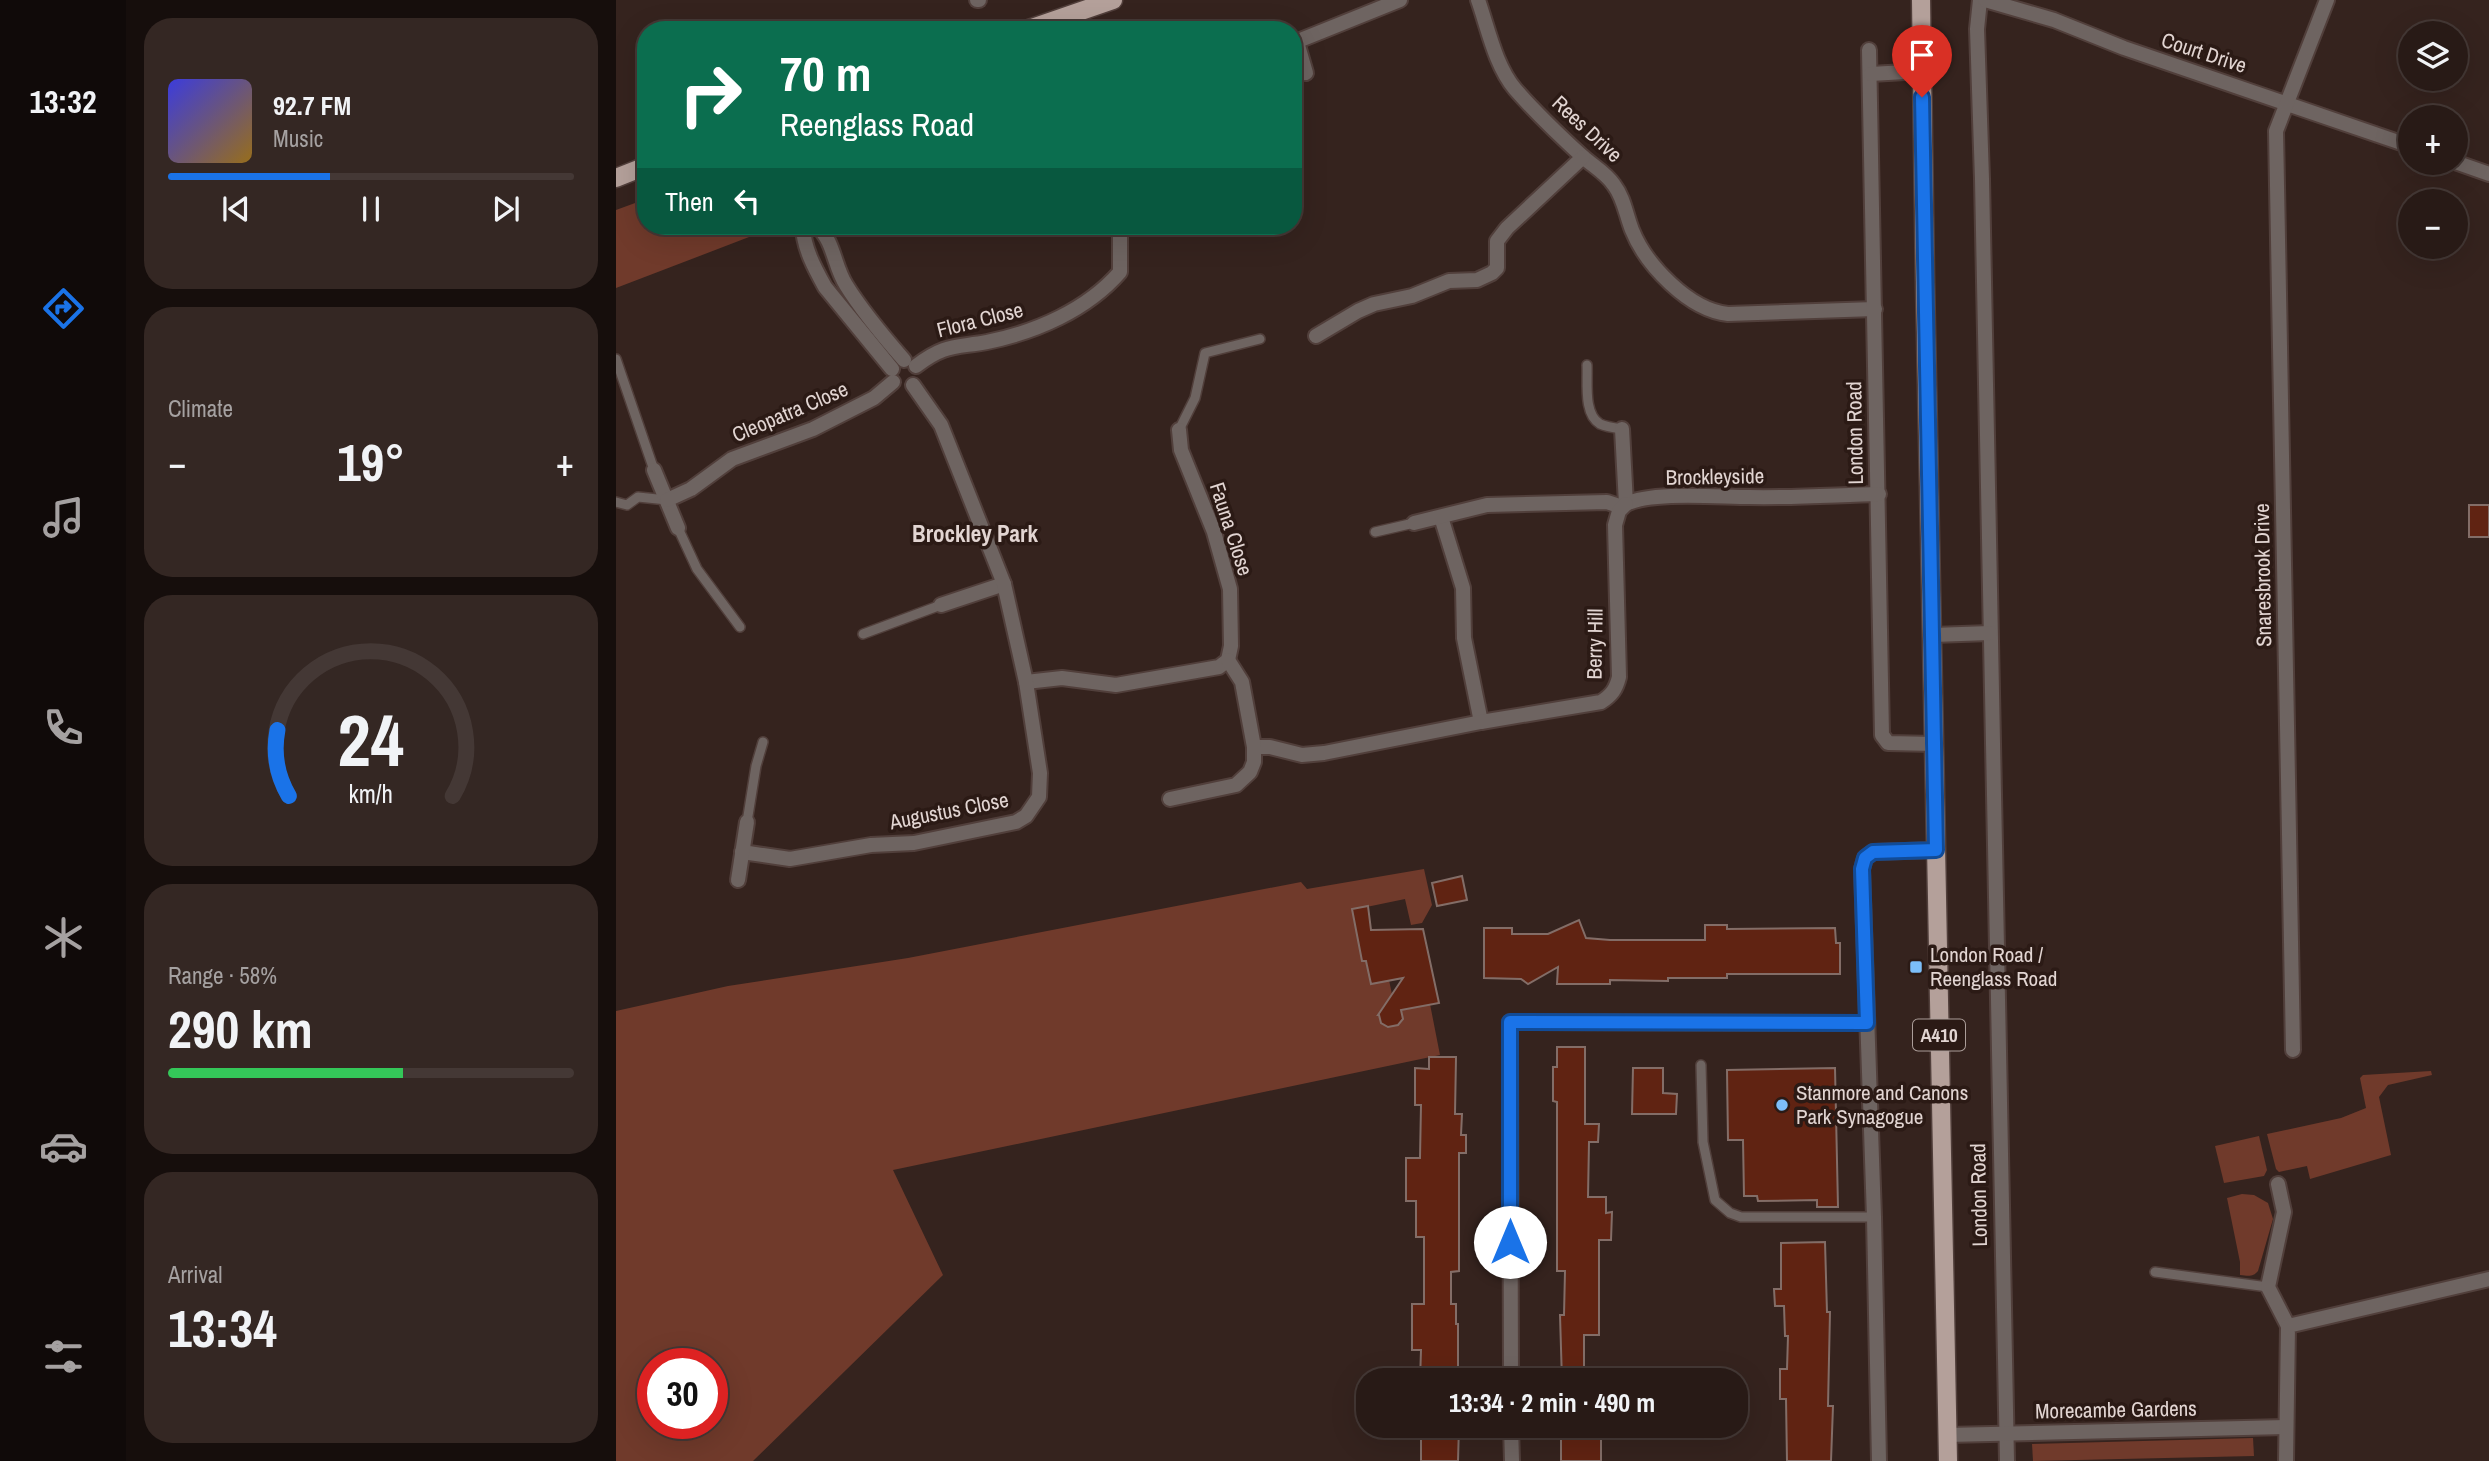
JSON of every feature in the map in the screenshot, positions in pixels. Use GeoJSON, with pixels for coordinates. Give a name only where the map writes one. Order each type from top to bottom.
{"type":"FeatureCollection","features":[{"type":"Feature","properties":{"kind":"main road"},"geometry":{"type":"LineString","coordinates":[[1052,21],[1113,0]]}},
{"type":"Feature","properties":{"kind":"main road","name":"London Road"},"geometry":{"type":"LineString","coordinates":[[1922,0],[1948,1461]]}},
{"type":"Feature","properties":{"kind":"main road"},"geometry":{"type":"LineString","coordinates":[[616,178],[637,170]]}},
{"type":"Feature","properties":{"kind":"street"},"geometry":{"type":"LineString","coordinates":[[1302,39],[1399,0]]}},
{"type":"Feature","properties":{"kind":"street","name":"Rees Drive"},"geometry":{"type":"LineString","coordinates":[[1478,0],[1503,71],[1514,88],[1583,157],[1608,177],[1617,188],[1642,249],[1660,273],[1703,308],[1728,314],[1875,309]]}},
{"type":"Feature","properties":{"kind":"street","name":"Court Drive"},"geometry":{"type":"LineString","coordinates":[[1982,0],[2054,20],[2124,48],[2398,142]]}},
{"type":"Feature","properties":{"kind":"street","name":"London Road"},"geometry":{"type":"LineString","coordinates":[[1982,0],[1977,29],[2007,1461]]}},
{"type":"Feature","properties":{"kind":"street","name":"Snaresbrook Drive"},"geometry":{"type":"LineString","coordinates":[[2293,1050],[2276,131],[2327,0]]}},
{"type":"Feature","properties":{"kind":"street","name":"London Road"},"geometry":{"type":"LineString","coordinates":[[1869,50],[1882,735],[1888,743],[1893,744],[1935,744]]}},
{"type":"Feature","properties":{"kind":"street"},"geometry":{"type":"LineString","coordinates":[[1302,62],[1306,73]]}},
{"type":"Feature","properties":{"kind":"street"},"geometry":{"type":"LineString","coordinates":[[1871,74],[1922,71]]}},
{"type":"Feature","properties":{"kind":"street"},"geometry":{"type":"LineString","coordinates":[[1316,336],[1374,304],[1412,296],[1450,281],[1477,280],[1492,274],[1497,268],[1497,241],[1507,228],[1583,157]]}},
{"type":"Feature","properties":{"kind":"street"},"geometry":{"type":"LineString","coordinates":[[2468,167],[2489,174]]}},
{"type":"Feature","properties":{"kind":"street"},"geometry":{"type":"LineString","coordinates":[[803,235],[816,272],[825,287],[892,376],[905,388],[914,385],[919,374],[846,285],[825,235]]}},
{"type":"Feature","properties":{"kind":"street","name":"Flora Close"},"geometry":{"type":"LineString","coordinates":[[910,363],[951,346],[986,342],[1023,333],[1055,320],[1079,306],[1108,286],[1120,272],[1120,235]]}},
{"type":"Feature","properties":{"kind":"street"},"geometry":{"type":"LineString","coordinates":[[892,376],[897,363],[910,363]]}},
{"type":"Feature","properties":{"kind":"street","name":"Cleopatra Close"},"geometry":{"type":"LineString","coordinates":[[667,500],[691,489],[732,459],[813,429],[874,398],[892,376]]}},
{"type":"Feature","properties":{"kind":"street","name":"Augustus Close"},"geometry":{"type":"LineString","coordinates":[[742,852],[790,859],[860,847],[914,843],[1016,822],[1026,816],[1039,797],[1041,786],[1026,682],[1004,584],[941,425],[914,385]]}},
{"type":"Feature","properties":{"kind":"street"},"geometry":{"type":"LineString","coordinates":[[1622,429],[1624,505]]}},
{"type":"Feature","properties":{"kind":"street","name":"Fauna Close"},"geometry":{"type":"LineString","coordinates":[[1179,430],[1181,450],[1214,532],[1230,589],[1231,646],[1228,660]]}},
{"type":"Feature","properties":{"kind":"street"},"geometry":{"type":"LineString","coordinates":[[654,470],[678,528]]}},
{"type":"Feature","properties":{"kind":"street","name":"Brockleyside"},"geometry":{"type":"LineString","coordinates":[[1441,517],[1487,505],[1607,502],[1624,505],[1637,499],[1687,496],[1879,494]]}},
{"type":"Feature","properties":{"kind":"street","name":"Berry Hill"},"geometry":{"type":"LineString","coordinates":[[1254,747],[1270,747],[1302,754],[1324,753],[1601,702],[1614,692],[1619,677],[1615,525],[1624,505]]}},
{"type":"Feature","properties":{"kind":"street"},"geometry":{"type":"LineString","coordinates":[[1414,523],[1441,517],[1463,588],[1464,638],[1481,722]]}},
{"type":"Feature","properties":{"kind":"street"},"geometry":{"type":"LineString","coordinates":[[941,605],[1004,584]]}},
{"type":"Feature","properties":{"kind":"street"},"geometry":{"type":"LineString","coordinates":[[1933,635],[1990,633]]}},
{"type":"Feature","properties":{"kind":"street"},"geometry":{"type":"LineString","coordinates":[[1026,682],[1062,678],[1116,685],[1219,667],[1228,660],[1242,682],[1254,747],[1254,762],[1250,772],[1236,785],[1170,799]]}},
{"type":"Feature","properties":{"kind":"street"},"geometry":{"type":"LineString","coordinates":[[737,880],[747,822]]}},
{"type":"Feature","properties":{"kind":"street"},"geometry":{"type":"LineString","coordinates":[[1879,1461],[1862,869],[1865,858],[1873,852],[1936,850]]}},
{"type":"Feature","properties":{"kind":"street"},"geometry":{"type":"LineString","coordinates":[[1511,1368],[1510,1022],[1867,1023]]}},
{"type":"Feature","properties":{"kind":"street"},"geometry":{"type":"LineString","coordinates":[[2278,1184],[2284,1212],[2268,1287],[2288,1326],[2287,1461]]}},
{"type":"Feature","properties":{"kind":"street"},"geometry":{"type":"LineString","coordinates":[[2288,1326],[2489,1279]]}},
{"type":"Feature","properties":{"kind":"street","name":"Morecambe Gardens"},"geometry":{"type":"LineString","coordinates":[[1947,1435],[2286,1427]]}},
{"type":"Feature","properties":{"kind":"street"},"geometry":{"type":"LineString","coordinates":[[1511,1438],[1512,1461]]}},
{"type":"Feature","properties":{"kind":"lane","name":"Fauna Close"},"geometry":{"type":"LineString","coordinates":[[1179,430],[1195,398],[1205,353],[1260,339]]}},
{"type":"Feature","properties":{"kind":"lane"},"geometry":{"type":"LineString","coordinates":[[616,359],[654,470]]}},
{"type":"Feature","properties":{"kind":"lane"},"geometry":{"type":"LineString","coordinates":[[1587,365],[1589,409],[1594,419],[1622,429]]}},
{"type":"Feature","properties":{"kind":"lane"},"geometry":{"type":"LineString","coordinates":[[616,502],[627,505],[638,496],[667,500]]}},
{"type":"Feature","properties":{"kind":"lane"},"geometry":{"type":"LineString","coordinates":[[1375,532],[1414,523]]}},
{"type":"Feature","properties":{"kind":"lane"},"geometry":{"type":"LineString","coordinates":[[678,528],[697,569],[740,627]]}},
{"type":"Feature","properties":{"kind":"lane"},"geometry":{"type":"LineString","coordinates":[[863,634],[941,605]]}},
{"type":"Feature","properties":{"kind":"lane"},"geometry":{"type":"LineString","coordinates":[[747,822],[756,766],[763,742]]}},
{"type":"Feature","properties":{"kind":"lane"},"geometry":{"type":"LineString","coordinates":[[1701,1065],[1703,1142],[1715,1200],[1730,1213],[1741,1217],[1874,1217]]}},
{"type":"Feature","properties":{"kind":"lane"},"geometry":{"type":"LineString","coordinates":[[2154,1272],[2268,1287]]}},
{"type":"Feature","properties":{"kind":"shaded area"},"geometry":{"type":"Polygon","coordinates":[[[637,202],[637,235],[754,235],[616,288],[616,210],[637,202]]]}},
{"type":"Feature","properties":{"kind":"shaded area"},"geometry":{"type":"Polygon","coordinates":[[[1424,869],[1432,905],[1422,923],[1411,925],[1405,899],[1352,910],[1357,936],[1361,936],[1371,983],[1389,980],[1394,1004],[1384,1005],[1379,1013],[1381,1023],[1388,1027],[1398,1025],[1403,1019],[1401,1010],[1430,1004],[1440,1055],[893,1170],[943,1275],[753,1461],[616,1461],[616,1011],[728,986],[908,958],[1301,882],[1307,889],[1424,869]]]}},
{"type":"Feature","properties":{"kind":"shaded area"},"geometry":{"type":"Polygon","coordinates":[[[2431,1071],[2432,1075],[2388,1085],[2379,1097],[2391,1155],[2310,1179],[2307,1166],[2279,1172],[2276,1169],[2267,1134],[2341,1118],[2366,1108],[2360,1078],[2363,1075],[2431,1071]]]}},
{"type":"Feature","properties":{"kind":"shaded area"},"geometry":{"type":"Polygon","coordinates":[[[2259,1136],[2267,1170],[2264,1176],[2224,1183],[2215,1146],[2259,1136]]]}},
{"type":"Feature","properties":{"kind":"shaded area"},"geometry":{"type":"Polygon","coordinates":[[[2242,1194],[2254,1195],[2268,1203],[2273,1219],[2258,1271],[2250,1276],[2240,1275],[2240,1262],[2227,1198],[2242,1194]]]}},
{"type":"Feature","properties":{"kind":"shaded area"},"geometry":{"type":"Polygon","coordinates":[[[2253,1438],[2254,1456],[2033,1461],[2032,1444],[2253,1438]]]}},
{"type":"Feature","properties":{"kind":"building"},"geometry":{"type":"Polygon","coordinates":[[[2469,505],[2489,505],[2489,537],[2469,537],[2469,505]]]}},
{"type":"Feature","properties":{"kind":"building"},"geometry":{"type":"Polygon","coordinates":[[[1462,876],[1467,900],[1437,906],[1432,883],[1462,876]]]}},
{"type":"Feature","properties":{"kind":"building"},"geometry":{"type":"Polygon","coordinates":[[[1368,906],[1371,930],[1423,929],[1439,1003],[1401,1010],[1403,1019],[1398,1025],[1388,1027],[1381,1023],[1378,1015],[1403,978],[1371,984],[1366,961],[1362,961],[1352,909],[1368,906]]]}},
{"type":"Feature","properties":{"kind":"building"},"geometry":{"type":"Polygon","coordinates":[[[1579,920],[1586,938],[1610,940],[1705,940],[1705,925],[1727,925],[1727,929],[1835,928],[1836,943],[1840,943],[1840,974],[1727,974],[1727,978],[1610,980],[1610,984],[1557,984],[1558,967],[1528,984],[1521,979],[1484,978],[1484,928],[1512,928],[1512,934],[1548,934],[1579,920]]]}},
{"type":"Feature","properties":{"kind":"building"},"geometry":{"type":"Polygon","coordinates":[[[1557,1047],[1585,1047],[1585,1124],[1599,1124],[1598,1142],[1589,1142],[1588,1197],[1606,1197],[1606,1213],[1612,1212],[1611,1240],[1599,1240],[1599,1335],[1584,1335],[1584,1368],[1562,1368],[1560,1315],[1564,1315],[1565,1271],[1557,1271],[1557,1102],[1553,1101],[1553,1067],[1557,1067],[1557,1047]]]}},
{"type":"Feature","properties":{"kind":"building"},"geometry":{"type":"Polygon","coordinates":[[[1429,1057],[1456,1057],[1455,1114],[1462,1114],[1461,1135],[1466,1135],[1466,1153],[1459,1153],[1459,1271],[1451,1272],[1451,1304],[1456,1304],[1458,1324],[1458,1368],[1420,1368],[1421,1350],[1412,1350],[1412,1304],[1424,1304],[1424,1237],[1416,1237],[1416,1201],[1406,1201],[1406,1158],[1420,1158],[1421,1105],[1415,1105],[1415,1068],[1429,1069],[1429,1057]]]}},
{"type":"Feature","properties":{"kind":"building"},"geometry":{"type":"Polygon","coordinates":[[[1633,1068],[1663,1068],[1663,1093],[1677,1094],[1676,1114],[1632,1114],[1633,1068]]]}},
{"type":"Feature","properties":{"kind":"building","name":"Stanmore and Canons Park Synagogue"},"geometry":{"type":"Polygon","coordinates":[[[1835,1068],[1838,1207],[1817,1207],[1817,1200],[1758,1201],[1757,1196],[1744,1196],[1743,1140],[1728,1140],[1727,1070],[1835,1068]]]}},
{"type":"Feature","properties":{"kind":"building"},"geometry":{"type":"Polygon","coordinates":[[[1825,1242],[1827,1312],[1830,1312],[1828,1406],[1833,1406],[1831,1461],[1787,1461],[1786,1399],[1780,1399],[1780,1369],[1787,1369],[1788,1336],[1785,1336],[1784,1306],[1775,1306],[1774,1289],[1781,1289],[1781,1243],[1825,1242]]]}},
{"type":"Feature","properties":{"kind":"building"},"geometry":{"type":"Polygon","coordinates":[[[1421,1438],[1459,1438],[1458,1461],[1421,1461],[1421,1438]]]}},
{"type":"Feature","properties":{"kind":"building"},"geometry":{"type":"Polygon","coordinates":[[[1561,1438],[1601,1438],[1601,1461],[1561,1461],[1561,1438]]]}},
{"type":"Feature","properties":{"kind":"place","name":"London Road / Reenglass Road"},"geometry":{"type":"Point","coordinates":[1916,967]}},
{"type":"Feature","properties":{"kind":"place","name":"Stanmore and Canons Park Synagogue"},"geometry":{"type":"Point","coordinates":[1782,1105]}},
{"type":"Feature","properties":{"kind":"district","name":"Brockley Park"},"geometry":{"type":"Point","coordinates":[975,534]}},
{"type":"Feature","properties":{"kind":"route"},"geometry":{"type":"LineString","coordinates":[[1510,1242],[1510,1022],[1867,1023],[1862,869],[1865,858],[1873,852],[1936,850],[1922,97]]}}]}
